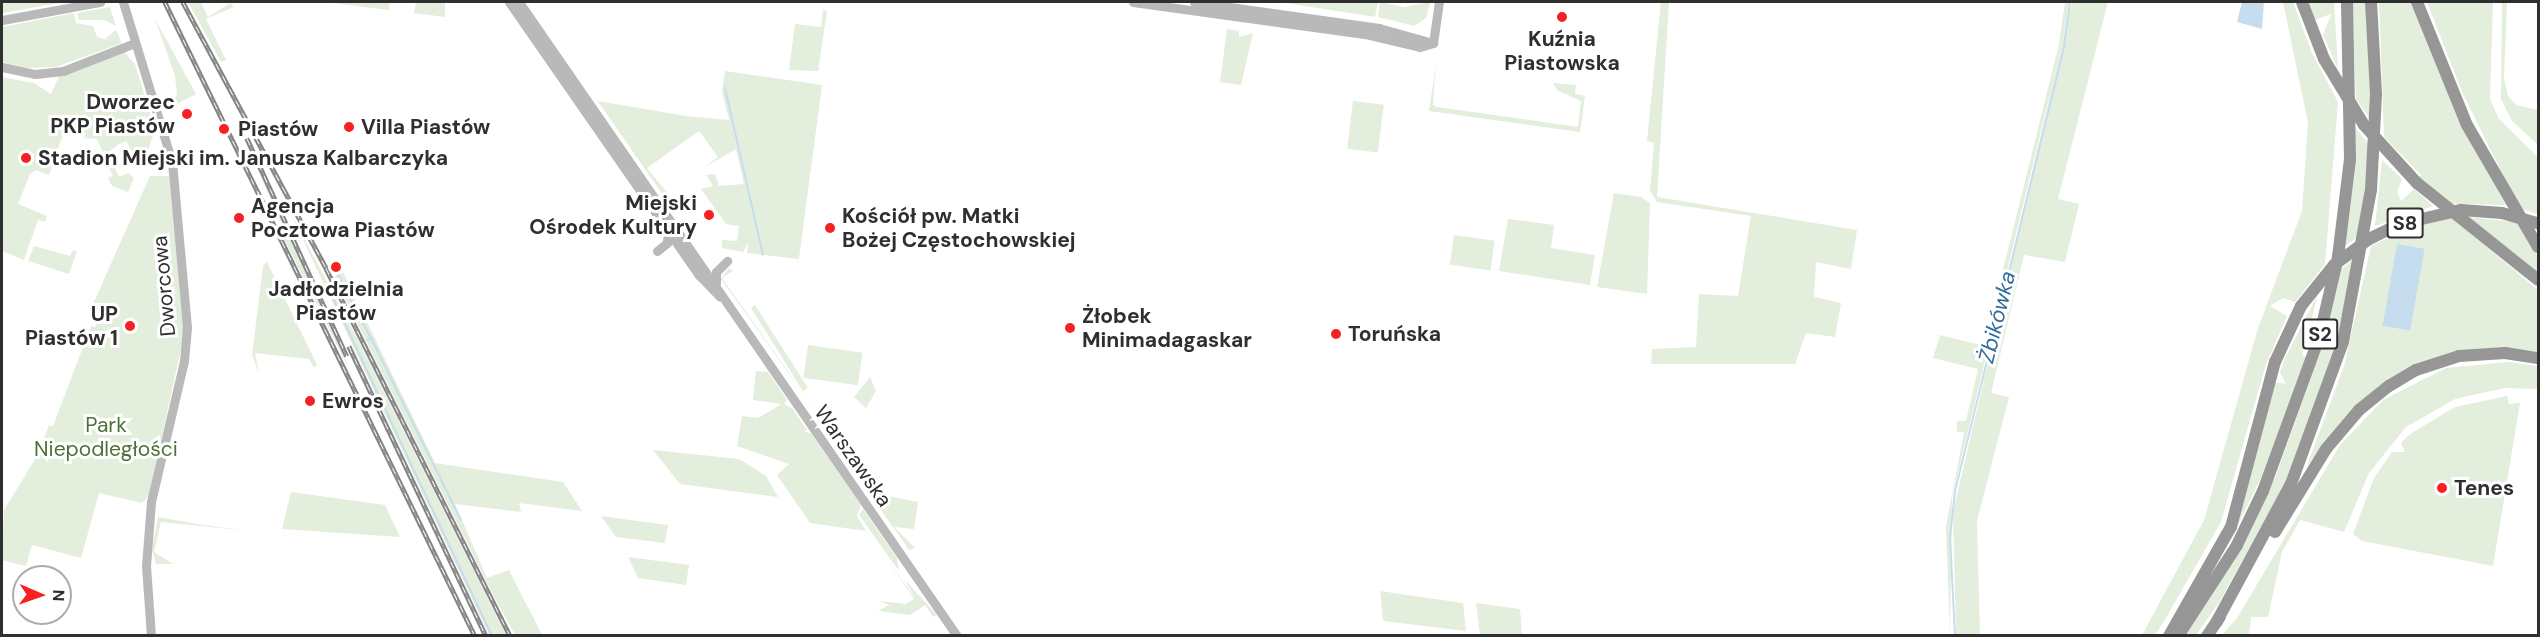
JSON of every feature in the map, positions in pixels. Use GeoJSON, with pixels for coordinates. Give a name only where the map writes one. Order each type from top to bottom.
{"type":"FeatureCollection","features":[{"type":"Feature","properties":{"kind":"highway"},"geometry":{"type":"LineString","coordinates":[[2302,2],[2324,59],[2364,125],[2417,183],[2538,280]]}},
{"type":"Feature","properties":{"kind":"highway","name":"S2"},"geometry":{"type":"LineString","coordinates":[[2178,636],[2232,552],[2264,491],[2319,338],[2338,257],[2350,159],[2347,2]]}},
{"type":"Feature","properties":{"kind":"highway","name":"S2"},"geometry":{"type":"LineString","coordinates":[[2208,636],[2295,475],[2343,342],[2371,190],[2376,94],[2371,2]]}},
{"type":"Feature","properties":{"kind":"highway"},"geometry":{"type":"LineString","coordinates":[[2417,2],[2467,125],[2538,247]]}},
{"type":"Feature","properties":{"kind":"highway","name":"S8"},"geometry":{"type":"LineString","coordinates":[[2169,636],[2231,527],[2275,362],[2301,306],[2343,258],[2400,224],[2462,210],[2502,213],[2538,223]]}},
{"type":"Feature","properties":{"kind":"highway"},"geometry":{"type":"LineString","coordinates":[[2216,623],[2314,466],[2374,397],[2416,370],[2459,356],[2505,353],[2538,357]]}},
{"type":"Feature","properties":{"kind":"street"},"geometry":{"type":"LineString","coordinates":[[2,20],[100,2]]}},
{"type":"Feature","properties":{"kind":"street","name":"Dworcowa"},"geometry":{"type":"LineString","coordinates":[[123,2],[172,162],[187,327],[184,361],[151,502],[146,566],[151,636]]}},
{"type":"Feature","properties":{"kind":"street","name":"Warszawska"},"geometry":{"type":"LineString","coordinates":[[509,2],[668,230],[720,297],[957,636]]}},
{"type":"Feature","properties":{"kind":"street","name":"Warszawska"},"geometry":{"type":"LineString","coordinates":[[519,2],[716,283],[720,297]]}},
{"type":"Feature","properties":{"kind":"street"},"geometry":{"type":"LineString","coordinates":[[1133,2],[1370,35],[1420,47],[1432,43]]}},
{"type":"Feature","properties":{"kind":"street"},"geometry":{"type":"LineString","coordinates":[[1194,2],[1379,27],[1432,43]]}},
{"type":"Feature","properties":{"kind":"street"},"geometry":{"type":"LineString","coordinates":[[1432,43],[1439,2]]}},
{"type":"Feature","properties":{"kind":"street"},"geometry":{"type":"LineString","coordinates":[[2,67],[34,74],[63,71],[135,43]]}},
{"type":"Feature","properties":{"kind":"street"},"geometry":{"type":"LineString","coordinates":[[657,251],[668,240],[668,230]]}},
{"type":"Feature","properties":{"kind":"street"},"geometry":{"type":"LineString","coordinates":[[716,283],[716,272],[727,261]]}},
{"type":"Feature","properties":{"kind":"green space"},"geometry":{"type":"Polygon","coordinates":[[[2,2],[65,2],[2,13],[2,2]]]}},
{"type":"Feature","properties":{"kind":"green space"},"geometry":{"type":"Polygon","coordinates":[[[188,2],[201,2],[208,17],[230,3],[234,7],[206,19],[226,60],[221,62],[188,2]]]}},
{"type":"Feature","properties":{"kind":"green space"},"geometry":{"type":"Polygon","coordinates":[[[324,2],[390,2],[389,10],[324,2]]]}},
{"type":"Feature","properties":{"kind":"green space"},"geometry":{"type":"Polygon","coordinates":[[[416,2],[445,2],[445,17],[414,13],[416,2]]]}},
{"type":"Feature","properties":{"kind":"green space"},"geometry":{"type":"Polygon","coordinates":[[[1279,2],[1378,2],[1375,17],[1279,2]]]}},
{"type":"Feature","properties":{"kind":"green space"},"geometry":{"type":"Polygon","coordinates":[[[1380,2],[1404,7],[1430,2],[1426,18],[1414,26],[1378,17],[1380,2]]]}},
{"type":"Feature","properties":{"kind":"green space"},"geometry":{"type":"Polygon","coordinates":[[[1661,2],[1669,2],[1657,197],[1857,230],[1851,269],[1816,262],[1814,297],[1841,303],[1835,337],[1806,333],[1795,364],[1651,364],[1652,349],[1696,347],[1699,294],[1738,296],[1751,216],[1657,202],[1650,191],[1654,143],[1647,141],[1661,2]]]}},
{"type":"Feature","properties":{"kind":"green space"},"geometry":{"type":"Polygon","coordinates":[[[2065,2],[2069,2],[2063,41],[1952,497],[1950,635],[1946,526],[1964,432],[1957,432],[1957,421],[1966,421],[1978,369],[1933,358],[1940,335],[1984,346],[2059,44],[2065,2]]]}},
{"type":"Feature","properties":{"kind":"green space"},"geometry":{"type":"Polygon","coordinates":[[[2072,2],[2108,2],[2058,199],[2079,204],[2065,262],[2024,255],[1991,393],[2009,397],[1977,521],[1980,635],[1956,635],[1953,512],[2072,2]]]}},
{"type":"Feature","properties":{"kind":"green space"},"geometry":{"type":"Polygon","coordinates":[[[2283,2],[2293,2],[2312,53],[2338,102],[2325,264],[2295,302],[2283,298],[2270,306],[2287,316],[2266,364],[2221,522],[2155,635],[2142,635],[2204,520],[2258,328],[2302,211],[2308,123],[2283,2]]]}},
{"type":"Feature","properties":{"kind":"green space"},"geometry":{"type":"Polygon","coordinates":[[[2306,2],[2334,2],[2338,69],[2323,35],[2331,14],[2312,21],[2306,2]]]}},
{"type":"Feature","properties":{"kind":"green space"},"geometry":{"type":"Polygon","coordinates":[[[2352,2],[2367,2],[2371,120],[2356,99],[2352,2]]]}},
{"type":"Feature","properties":{"kind":"green space"},"geometry":{"type":"Polygon","coordinates":[[[2379,2],[2412,2],[2456,114],[2506,205],[2450,204],[2418,179],[2421,175],[2384,137],[2379,2]]]}},
{"type":"Feature","properties":{"kind":"green space"},"geometry":{"type":"Polygon","coordinates":[[[2427,2],[2493,2],[2490,99],[2499,119],[2538,157],[2538,214],[2522,209],[2514,197],[2462,92],[2427,2]]]}},
{"type":"Feature","properties":{"kind":"green space"},"geometry":{"type":"Polygon","coordinates":[[[2502,2],[2507,2],[2504,78],[2508,96],[2516,105],[2538,110],[2538,145],[2512,121],[2501,99],[2502,2]]]}},
{"type":"Feature","properties":{"kind":"green space"},"geometry":{"type":"Polygon","coordinates":[[[110,7],[116,26],[104,20],[79,20],[77,13],[110,7]]]}},
{"type":"Feature","properties":{"kind":"green space"},"geometry":{"type":"Polygon","coordinates":[[[823,10],[827,11],[818,71],[789,70],[795,24],[821,27],[823,10]]]}},
{"type":"Feature","properties":{"kind":"green space"},"geometry":{"type":"Polygon","coordinates":[[[74,13],[76,23],[93,26],[97,37],[105,39],[116,30],[122,43],[56,67],[27,68],[2,62],[2,27],[74,13]]]}},
{"type":"Feature","properties":{"kind":"green space"},"geometry":{"type":"Polygon","coordinates":[[[155,19],[196,94],[177,104],[172,100],[177,95],[175,76],[155,19]]]}},
{"type":"Feature","properties":{"kind":"green space"},"geometry":{"type":"Polygon","coordinates":[[[1227,29],[1239,31],[1239,37],[1253,33],[1241,85],[1220,82],[1227,29]]]}},
{"type":"Feature","properties":{"kind":"green space"},"geometry":{"type":"Polygon","coordinates":[[[124,52],[135,64],[155,129],[142,169],[126,141],[108,152],[119,177],[128,173],[134,178],[128,192],[112,186],[108,178],[113,176],[97,139],[84,138],[86,133],[71,127],[64,131],[49,175],[36,170],[30,174],[18,204],[47,216],[45,222],[38,220],[24,260],[2,251],[2,77],[34,83],[51,94],[59,76],[124,52]]]}},
{"type":"Feature","properties":{"kind":"green space"},"geometry":{"type":"Polygon","coordinates":[[[566,55],[598,101],[686,116],[729,120],[722,92],[725,71],[822,85],[799,259],[747,253],[748,242],[743,252],[722,248],[722,240],[737,241],[739,226],[726,224],[701,189],[713,186],[706,175],[715,174],[719,186],[744,184],[736,149],[703,168],[718,157],[699,131],[647,168],[669,195],[665,198],[566,55]]]}},
{"type":"Feature","properties":{"kind":"green space"},"geometry":{"type":"Polygon","coordinates":[[[1436,65],[1433,105],[1437,107],[1578,127],[1581,101],[1557,90],[1553,83],[1576,85],[1575,94],[1585,96],[1580,132],[1429,111],[1436,65]]]}},
{"type":"Feature","properties":{"kind":"green space"},"geometry":{"type":"Polygon","coordinates":[[[1353,101],[1384,105],[1378,152],[1347,149],[1353,101]]]}},
{"type":"Feature","properties":{"kind":"green space"},"geometry":{"type":"Polygon","coordinates":[[[2355,127],[2370,146],[2360,235],[2344,247],[2355,127]]]}},
{"type":"Feature","properties":{"kind":"green space"},"geometry":{"type":"Polygon","coordinates":[[[249,152],[354,379],[278,227],[282,224],[249,152]]]}},
{"type":"Feature","properties":{"kind":"green space"},"geometry":{"type":"Polygon","coordinates":[[[2382,160],[2402,179],[2397,192],[2401,201],[2414,189],[2433,206],[2375,226],[2382,160]]]}},
{"type":"Feature","properties":{"kind":"green space","name":"Park Niepodległości"},"geometry":{"type":"Polygon","coordinates":[[[150,176],[169,176],[184,335],[149,496],[142,503],[99,493],[81,558],[32,545],[26,565],[2,560],[4,510],[37,456],[49,425],[53,426],[91,326],[95,327],[100,315],[90,311],[150,176]]]}},
{"type":"Feature","properties":{"kind":"green space"},"geometry":{"type":"Polygon","coordinates":[[[1614,193],[1641,197],[1650,203],[1647,294],[1597,287],[1614,193]]]}},
{"type":"Feature","properties":{"kind":"green space"},"geometry":{"type":"Polygon","coordinates":[[[290,212],[357,338],[506,635],[489,635],[290,212]]]}},
{"type":"Feature","properties":{"kind":"green space"},"geometry":{"type":"Polygon","coordinates":[[[2466,217],[2517,222],[2538,256],[2538,273],[2466,217]]]}},
{"type":"Feature","properties":{"kind":"green space"},"geometry":{"type":"Polygon","coordinates":[[[2452,218],[2538,290],[2538,353],[2423,362],[2326,441],[2306,468],[2344,366],[2371,246],[2409,228],[2452,218]]]}},
{"type":"Feature","properties":{"kind":"green space"},"geometry":{"type":"Polygon","coordinates":[[[1508,219],[1554,225],[1551,248],[1595,255],[1590,285],[1499,271],[1508,219]]]}},
{"type":"Feature","properties":{"kind":"green space"},"geometry":{"type":"Polygon","coordinates":[[[1454,235],[1495,241],[1490,270],[1450,265],[1454,235]]]}},
{"type":"Feature","properties":{"kind":"green space"},"geometry":{"type":"Polygon","coordinates":[[[34,246],[70,256],[73,250],[77,251],[69,274],[28,261],[34,246]]]}},
{"type":"Feature","properties":{"kind":"green space"},"geometry":{"type":"Polygon","coordinates":[[[2358,255],[2336,346],[2293,468],[2220,601],[2196,635],[2185,636],[2275,478],[2323,345],[2339,271],[2358,255]]]}},
{"type":"Feature","properties":{"kind":"green space"},"geometry":{"type":"Polygon","coordinates":[[[267,262],[317,365],[314,368],[309,359],[255,353],[259,373],[252,355],[263,266],[267,262]]]}},
{"type":"Feature","properties":{"kind":"green space"},"geometry":{"type":"Polygon","coordinates":[[[729,268],[733,271],[722,278],[826,425],[721,279],[729,268]]]}},
{"type":"Feature","properties":{"kind":"green space"},"geometry":{"type":"Polygon","coordinates":[[[343,272],[435,463],[563,482],[582,511],[519,503],[521,512],[455,504],[487,578],[509,570],[542,635],[515,635],[496,601],[334,277],[343,272]]]}},
{"type":"Feature","properties":{"kind":"green space"},"geometry":{"type":"Polygon","coordinates":[[[2318,294],[2302,355],[2306,357],[2268,463],[2238,525],[2274,382],[2286,384],[2280,372],[2284,360],[2318,294]]]}},
{"type":"Feature","properties":{"kind":"green space"},"geometry":{"type":"Polygon","coordinates":[[[755,305],[808,388],[803,391],[751,308],[755,305]]]}},
{"type":"Feature","properties":{"kind":"green space"},"geometry":{"type":"Polygon","coordinates":[[[808,345],[862,353],[858,385],[803,378],[808,345]]]}},
{"type":"Feature","properties":{"kind":"green space"},"geometry":{"type":"Polygon","coordinates":[[[2509,362],[2538,366],[2538,389],[2505,388],[2455,399],[2406,427],[2369,473],[2344,532],[2300,520],[2282,552],[2268,617],[2251,617],[2249,635],[2222,635],[2237,618],[2340,445],[2383,400],[2446,368],[2509,362]]]}},
{"type":"Feature","properties":{"kind":"green space"},"geometry":{"type":"Polygon","coordinates":[[[756,371],[768,372],[787,400],[784,404],[793,409],[807,430],[804,432],[811,433],[861,505],[857,516],[866,531],[810,523],[777,475],[789,464],[737,446],[742,416],[758,418],[782,404],[753,400],[756,371]]]}},
{"type":"Feature","properties":{"kind":"green space"},"geometry":{"type":"Polygon","coordinates":[[[870,377],[876,391],[866,408],[854,397],[870,377]]]}},
{"type":"Feature","properties":{"kind":"green space","name":"Tenes"},"geometry":{"type":"Polygon","coordinates":[[[2507,396],[2509,404],[2520,403],[2493,566],[2362,541],[2353,534],[2374,478],[2392,452],[2405,452],[2401,443],[2410,434],[2455,407],[2507,396]]]}},
{"type":"Feature","properties":{"kind":"green space"},"geometry":{"type":"Polygon","coordinates":[[[653,450],[739,459],[766,476],[778,497],[680,484],[653,450]]]}},
{"type":"Feature","properties":{"kind":"green space"},"geometry":{"type":"Polygon","coordinates":[[[291,492],[385,505],[400,537],[282,529],[291,492]]]}},
{"type":"Feature","properties":{"kind":"green space"},"geometry":{"type":"Polygon","coordinates":[[[873,493],[918,502],[914,529],[894,527],[915,548],[909,550],[872,497],[873,493]]]}},
{"type":"Feature","properties":{"kind":"green space"},"geometry":{"type":"Polygon","coordinates":[[[863,509],[897,558],[899,571],[859,515],[863,509]]]}},
{"type":"Feature","properties":{"kind":"green space"},"geometry":{"type":"Polygon","coordinates":[[[601,516],[668,525],[665,543],[616,537],[601,516]]]}},
{"type":"Feature","properties":{"kind":"green space"},"geometry":{"type":"Polygon","coordinates":[[[158,517],[249,531],[161,522],[154,552],[173,564],[156,564],[152,549],[158,517]]]}},
{"type":"Feature","properties":{"kind":"green space"},"geometry":{"type":"Polygon","coordinates":[[[628,557],[689,565],[686,585],[638,578],[628,557]]]}},
{"type":"Feature","properties":{"kind":"green space"},"geometry":{"type":"Polygon","coordinates":[[[888,560],[915,598],[905,580],[937,615],[933,617],[925,605],[910,615],[878,611],[889,605],[879,601],[906,604],[914,599],[888,560]]]}},
{"type":"Feature","properties":{"kind":"green space"},"geometry":{"type":"Polygon","coordinates":[[[1380,591],[1463,603],[1466,631],[1383,621],[1380,591]]]}},
{"type":"Feature","properties":{"kind":"green space"},"geometry":{"type":"Polygon","coordinates":[[[1476,603],[1520,609],[1522,635],[1480,635],[1476,603]]]}},
{"type":"Feature","properties":{"kind":"water"},"geometry":{"type":"Polygon","coordinates":[[[2242,2],[2264,2],[2262,29],[2237,22],[2242,2]]]}},
{"type":"Feature","properties":{"kind":"water"},"geometry":{"type":"Polygon","coordinates":[[[2397,244],[2425,249],[2410,331],[2383,326],[2397,244]]]}},
{"type":"Feature","properties":{"kind":"waterway","name":"Żbikówka"},"geometry":{"type":"LineString","coordinates":[[1955,636],[1950,538],[1955,491],[2064,46],[2070,2]]}},
{"type":"Feature","properties":{"kind":"waterway"},"geometry":{"type":"LineString","coordinates":[[725,88],[763,255]]}},
{"type":"Feature","properties":{"kind":"waterway"},"geometry":{"type":"LineString","coordinates":[[338,275],[371,338],[367,340]]}},
{"type":"Feature","properties":{"kind":"waterway"},"geometry":{"type":"LineString","coordinates":[[331,294],[492,636]]}},
{"type":"Feature","properties":{"kind":"waterway"},"geometry":{"type":"LineString","coordinates":[[371,338],[461,520]]}},
{"type":"Feature","properties":{"kind":"railway"},"geometry":{"type":"LineString","coordinates":[[165,2],[475,636]]}},
{"type":"Feature","properties":{"kind":"railway"},"geometry":{"type":"LineString","coordinates":[[183,2],[326,268],[510,636]]}},
{"type":"Feature","properties":{"kind":"railway"},"geometry":{"type":"LineString","coordinates":[[247,138],[347,356]]}},
{"type":"Feature","properties":{"kind":"railway"},"geometry":{"type":"LineString","coordinates":[[349,346],[486,636]]}},
{"type":"Feature","properties":{"kind":"place","name":"Kuźnia Piastowska"},"geometry":{"type":"Point","coordinates":[1562,17]}},
{"type":"Feature","properties":{"kind":"place","name":"Dworzec PKP Piastów"},"geometry":{"type":"Point","coordinates":[187,114]}},
{"type":"Feature","properties":{"kind":"place","name":"Villa Piastów"},"geometry":{"type":"Point","coordinates":[349,127]}},
{"type":"Feature","properties":{"kind":"place","name":"Piastów"},"geometry":{"type":"Point","coordinates":[224,129]}},
{"type":"Feature","properties":{"kind":"place","name":"Stadion Miejski im. Janusza Kalbarczyka"},"geometry":{"type":"Point","coordinates":[26,158]}},
{"type":"Feature","properties":{"kind":"place","name":"Miejski Ośrodek Kultury"},"geometry":{"type":"Point","coordinates":[709,215]}},
{"type":"Feature","properties":{"kind":"place","name":"Agencja Pocztowa Piastów"},"geometry":{"type":"Point","coordinates":[239,218]}},
{"type":"Feature","properties":{"kind":"place","name":"Kościół pw. Matki Bożej Częstochowskiej"},"geometry":{"type":"Point","coordinates":[830,228]}},
{"type":"Feature","properties":{"kind":"place","name":"Jadłodzielnia Piastów"},"geometry":{"type":"Point","coordinates":[336,267]}},
{"type":"Feature","properties":{"kind":"place","name":"UP Piastów 1"},"geometry":{"type":"Point","coordinates":[130,326]}},
{"type":"Feature","properties":{"kind":"place","name":"Żłobek Minimadagaskar"},"geometry":{"type":"Point","coordinates":[1070,328]}},
{"type":"Feature","properties":{"kind":"place","name":"Toruńska"},"geometry":{"type":"Point","coordinates":[1336,334]}},
{"type":"Feature","properties":{"kind":"place","name":"Ewros"},"geometry":{"type":"Point","coordinates":[310,401]}},
{"type":"Feature","properties":{"kind":"place","name":"Tenes"},"geometry":{"type":"Point","coordinates":[2442,488]}}]}
